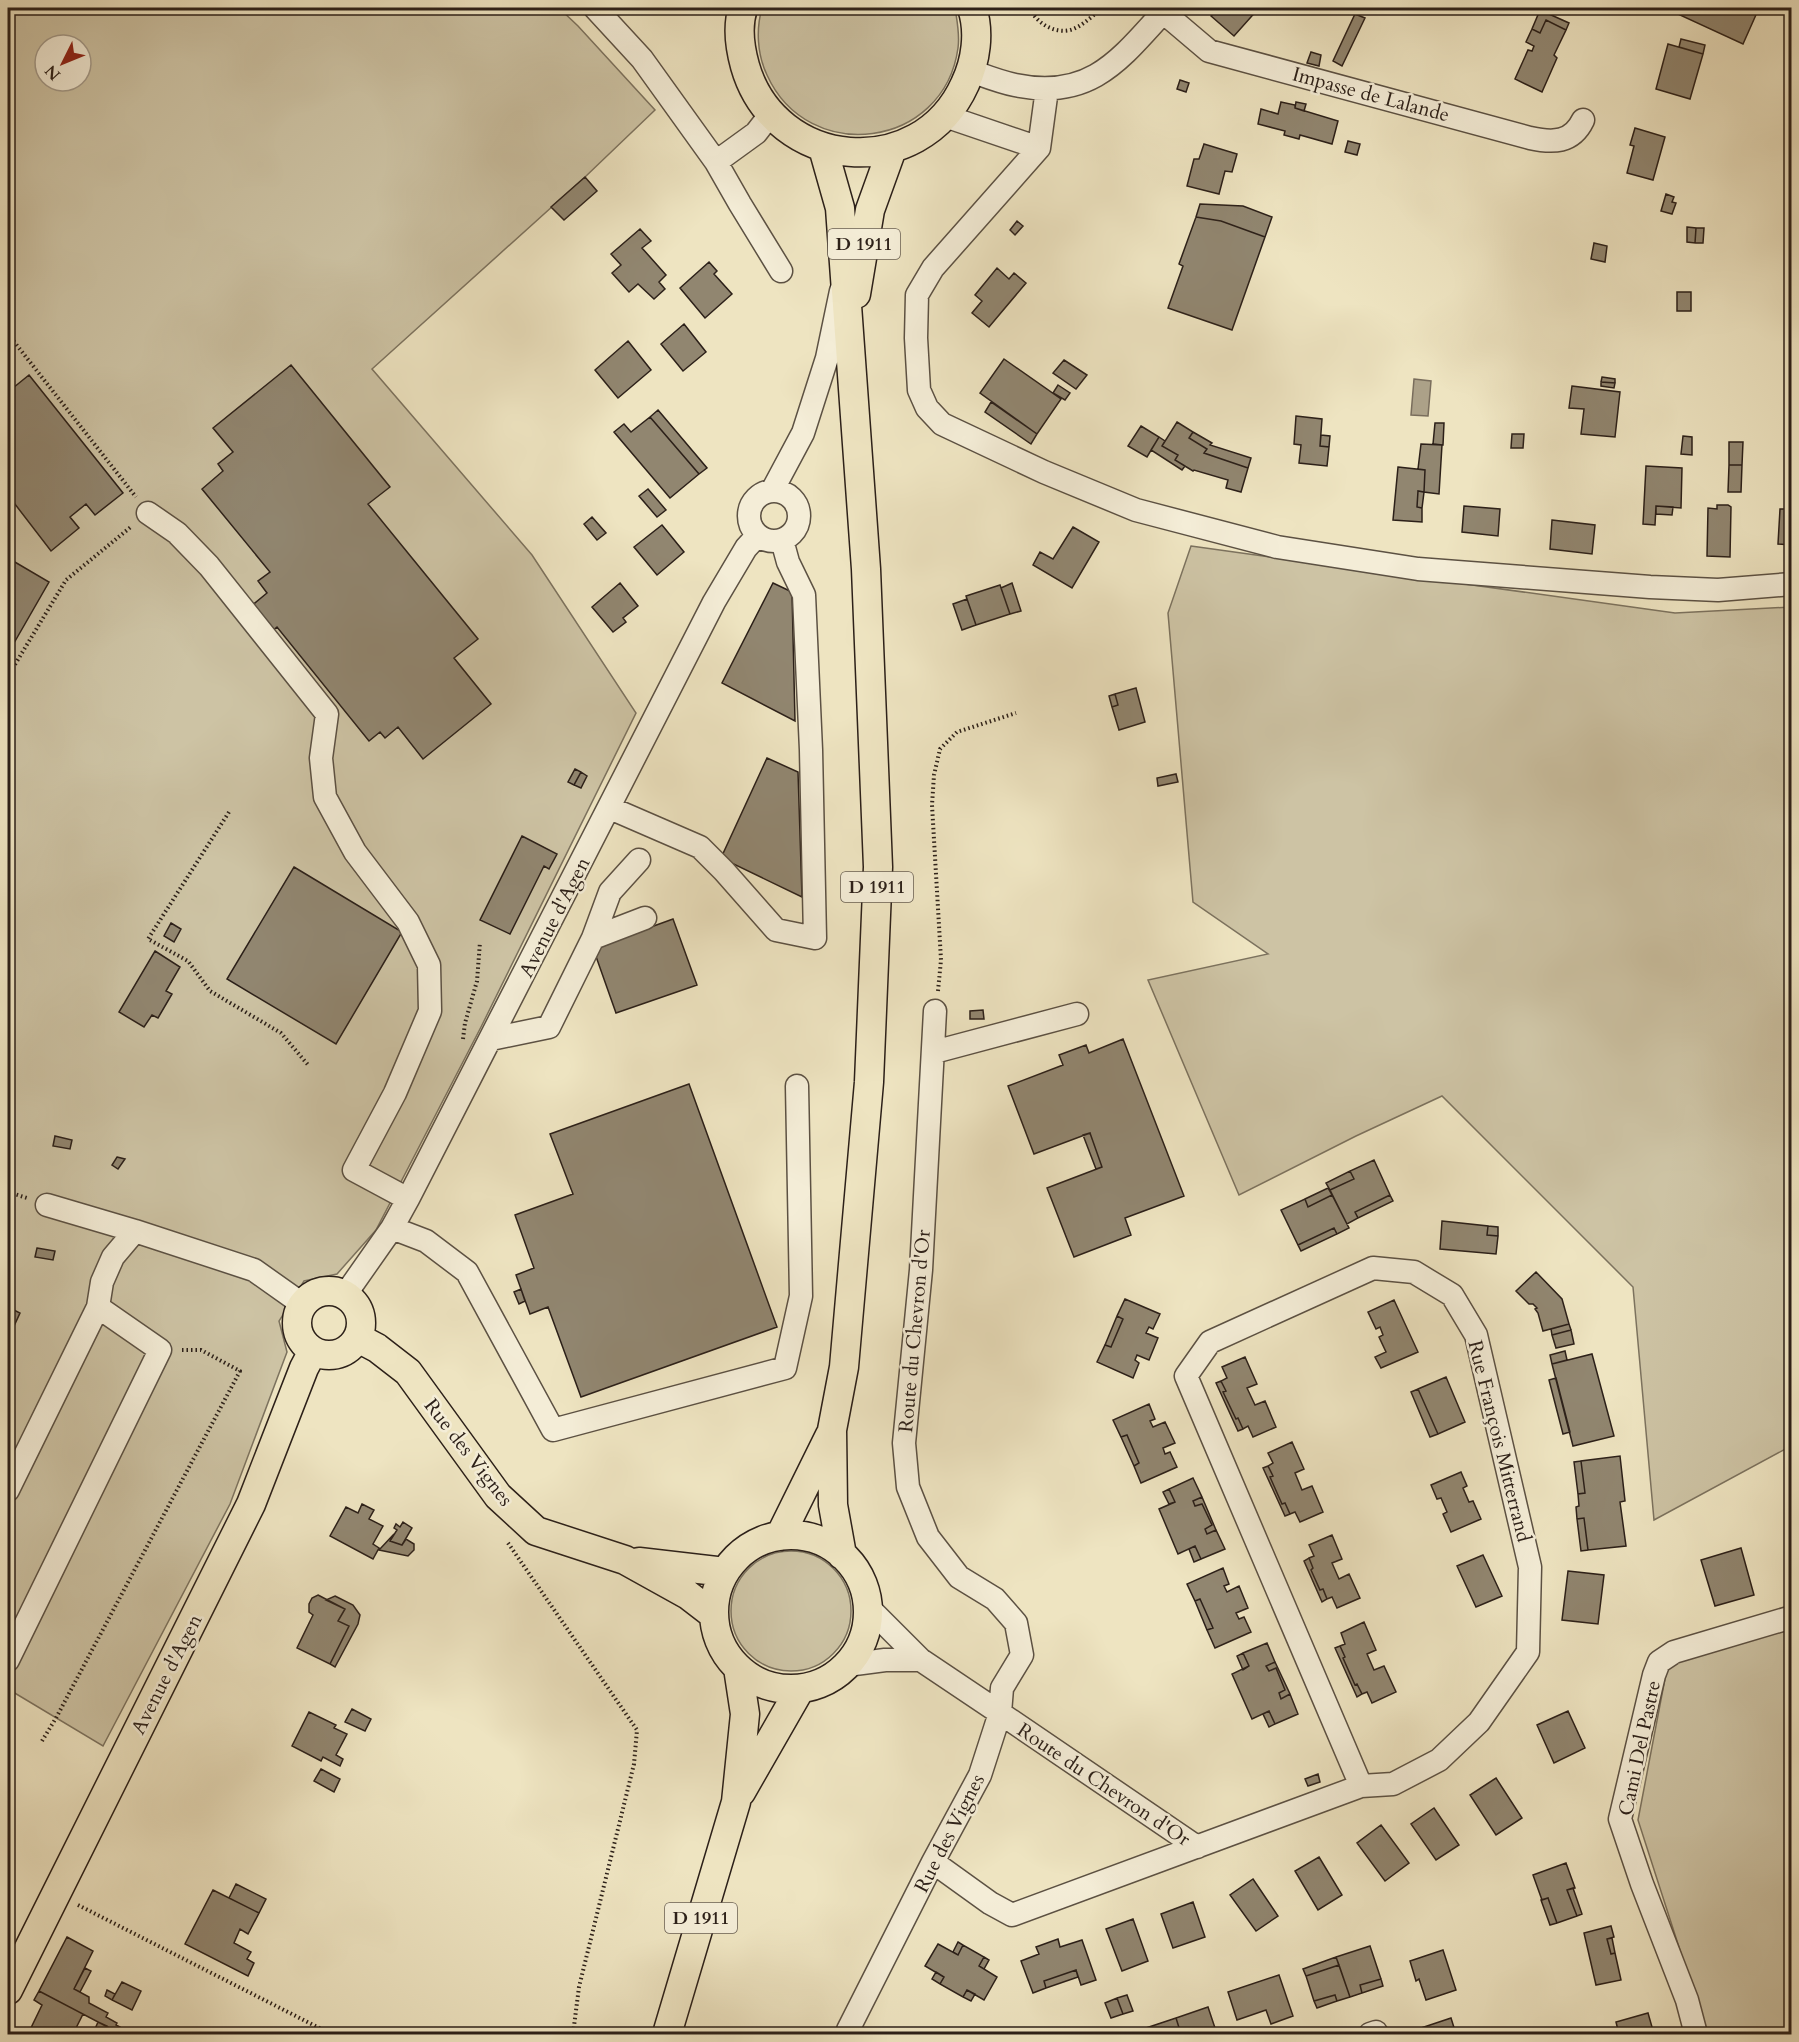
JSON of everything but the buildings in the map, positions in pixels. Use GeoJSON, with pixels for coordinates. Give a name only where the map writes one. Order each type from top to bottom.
{"type":"FeatureCollection","features":[{"type":"Feature","properties":{"kind":"main road"},"geometry":{"type":"LineString","coordinates":[[741,9],[740,48],[750,84],[770,115],[795,135],[823,148],[858,153],[892,148],[912,141],[945,116],[960,95],[971,71],[976,43],[972,8]]}},
{"type":"Feature","properties":{"kind":"main road","name":"D 1911"},"geometry":{"type":"LineString","coordinates":[[823,148],[840,208],[866,569],[878,867],[869,1082],[844,1367],[832,1430],[833,1505],[842,1555]]}},
{"type":"Feature","properties":{"kind":"main road","name":"D 1911"},"geometry":{"type":"LineString","coordinates":[[848,343],[870,210],[892,148]]}},
{"type":"Feature","properties":{"kind":"main road"},"geometry":{"type":"LineString","coordinates":[[336,1291],[345,1295],[358,1309],[361,1318],[358,1338],[343,1352],[333,1355],[323,1355],[313,1351],[304,1344],[296,1325],[297,1314],[302,1304],[308,1297],[317,1293],[336,1291]]}},
{"type":"Feature","properties":{"kind":"main road","name":"Rue des Vignes"},"geometry":{"type":"LineString","coordinates":[[358,1338],[377,1348],[408,1372],[498,1496],[536,1531],[625,1560],[688,1595],[714,1615]]}},
{"type":"Feature","properties":{"kind":"main road","name":"Avenue d'Agen"},"geometry":{"type":"LineString","coordinates":[[8,1990],[251,1504],[304,1368],[313,1351]]}},
{"type":"Feature","properties":{"kind":"main road","name":"D 1911"},"geometry":{"type":"LineString","coordinates":[[780,1536],[832,1430]]}},
{"type":"Feature","properties":{"kind":"main road"},"geometry":{"type":"LineString","coordinates":[[780,1536],[802,1536],[823,1542],[842,1555],[855,1569],[864,1587],[867,1606],[867,1627],[860,1648],[847,1665],[833,1677],[817,1685],[800,1689],[777,1688],[756,1681],[738,1668],[725,1653],[717,1635],[714,1615],[716,1593],[725,1572],[740,1554],[759,1542],[780,1536]]}},
{"type":"Feature","properties":{"kind":"main road","name":"Rue des Vignes"},"geometry":{"type":"LineString","coordinates":[[625,1560],[725,1572]]}},
{"type":"Feature","properties":{"kind":"main road","name":"D 1911"},"geometry":{"type":"LineString","coordinates":[[666,2034],[736,1802],[745,1714],[738,1668]]}},
{"type":"Feature","properties":{"kind":"main road","name":"D 1911"},"geometry":{"type":"LineString","coordinates":[[736,1802],[800,1689]]}},
{"type":"Feature","properties":{"kind":"street"},"geometry":{"type":"LineString","coordinates":[[596,8],[642,59],[716,162],[781,271]]}},
{"type":"Feature","properties":{"kind":"street"},"geometry":{"type":"LineString","coordinates":[[971,71],[1015,85],[1047,89],[1073,86],[1100,74],[1122,57],[1165,10]]}},
{"type":"Feature","properties":{"kind":"street","name":"Impasse de Lalande"},"geometry":{"type":"LineString","coordinates":[[1165,10],[1209,51],[1530,138],[1553,141],[1564,139],[1577,132],[1583,120]]}},
{"type":"Feature","properties":{"kind":"street"},"geometry":{"type":"LineString","coordinates":[[1047,89],[1039,148],[933,268],[916,295],[916,338],[920,390],[927,408],[942,424],[1044,472],[1136,510],[1276,547],[1419,569],[1650,587],[1718,590],[1791,584]]}},
{"type":"Feature","properties":{"kind":"street"},"geometry":{"type":"LineString","coordinates":[[716,162],[756,134],[770,115]]}},
{"type":"Feature","properties":{"kind":"street"},"geometry":{"type":"LineString","coordinates":[[945,116],[1039,148]]}},
{"type":"Feature","properties":{"kind":"street"},"geometry":{"type":"LineString","coordinates":[[772,491],[803,433],[827,357],[844,278]]}},
{"type":"Feature","properties":{"kind":"street"},"geometry":{"type":"LineString","coordinates":[[772,491],[782,492],[792,497],[798,507],[800,518],[797,529],[789,537],[779,542],[768,541],[757,536],[749,521],[749,512],[757,497],[764,492],[772,491]]}},
{"type":"Feature","properties":{"kind":"street"},"geometry":{"type":"LineString","coordinates":[[148,513],[177,533],[209,566],[327,714],[321,758],[325,796],[355,852],[408,922],[429,965],[430,1011],[395,1093],[354,1170],[408,1199]]}},
{"type":"Feature","properties":{"kind":"street","name":"Avenue d'Agen"},"geometry":{"type":"LineString","coordinates":[[345,1295],[392,1228],[408,1199],[714,602],[746,548],[757,536]]}},
{"type":"Feature","properties":{"kind":"street"},"geometry":{"type":"LineString","coordinates":[[610,808],[700,847],[777,930],[814,938],[811,750],[804,595],[788,562],[782,540]]}},
{"type":"Feature","properties":{"kind":"street"},"geometry":{"type":"LineString","coordinates":[[491,1039],[549,1027],[593,938],[610,892],[639,860]]}},
{"type":"Feature","properties":{"kind":"street"},"geometry":{"type":"LineString","coordinates":[[593,938],[645,918]]}},
{"type":"Feature","properties":{"kind":"street","name":"Route du Chevron d'Or"},"geometry":{"type":"LineString","coordinates":[[936,1011],[921,1270],[904,1443],[908,1487],[927,1537],[959,1577],[995,1599],[1016,1623],[1022,1654],[1002,1688],[1000,1713],[1197,1847]]}},
{"type":"Feature","properties":{"kind":"street"},"geometry":{"type":"LineString","coordinates":[[934,1052],[1077,1014]]}},
{"type":"Feature","properties":{"kind":"street"},"geometry":{"type":"LineString","coordinates":[[392,1228],[426,1242],[467,1272],[553,1430],[785,1368],[801,1296],[797,1086]]}},
{"type":"Feature","properties":{"kind":"street"},"geometry":{"type":"LineString","coordinates":[[47,1205],[254,1270],[302,1304]]}},
{"type":"Feature","properties":{"kind":"street"},"geometry":{"type":"LineString","coordinates":[[8,1491],[98,1307],[102,1282],[113,1257],[135,1231]]}},
{"type":"Feature","properties":{"kind":"street","name":"Rue François Mitterrand"},"geometry":{"type":"LineString","coordinates":[[933,1862],[990,1903],[1012,1915],[1361,1786],[1392,1784],[1439,1760],[1479,1722],[1528,1652],[1530,1567],[1476,1335],[1452,1294],[1414,1272],[1373,1268],[1210,1342],[1186,1376],[1361,1786]]}},
{"type":"Feature","properties":{"kind":"street"},"geometry":{"type":"LineString","coordinates":[[8,1660],[160,1350],[98,1307]]}},
{"type":"Feature","properties":{"kind":"street"},"geometry":{"type":"LineString","coordinates":[[867,1606],[921,1660],[1000,1713]]}},
{"type":"Feature","properties":{"kind":"street","name":"Cami Del Pastre"},"geometry":{"type":"LineString","coordinates":[[1696,2034],[1688,2000],[1642,1884],[1620,1820],[1659,1662],[1674,1652],[1791,1617]]}},
{"type":"Feature","properties":{"kind":"street"},"geometry":{"type":"LineString","coordinates":[[847,1665],[885,1660],[921,1660]]}},
{"type":"Feature","properties":{"kind":"street","name":"Rue des Vignes"},"geometry":{"type":"LineString","coordinates":[[849,2034],[848,2030],[980,1775],[1000,1713]]}},
{"type":"Feature","properties":{"kind":"street"},"geometry":{"type":"LineString","coordinates":[[1370,2034],[1376,2032],[1377,2034]]}},
{"type":"Feature","properties":{"kind":"path"},"geometry":{"type":"LineString","coordinates":[[1030,8],[1043,25],[1070,30],[1089,20],[1102,8]]}},
{"type":"Feature","properties":{"kind":"path"},"geometry":{"type":"LineString","coordinates":[[8,334],[148,513],[66,580],[8,675]]}},
{"type":"Feature","properties":{"kind":"path"},"geometry":{"type":"LineString","coordinates":[[936,1011],[941,960],[932,805],[934,775],[940,749],[957,732],[1016,712]]}},
{"type":"Feature","properties":{"kind":"path"},"geometry":{"type":"LineString","coordinates":[[229,812],[148,939],[188,961],[210,991],[281,1033],[309,1066]]}},
{"type":"Feature","properties":{"kind":"path"},"geometry":{"type":"LineString","coordinates":[[480,942],[477,981],[465,1023],[462,1051],[480,1060]]}},
{"type":"Feature","properties":{"kind":"path"},"geometry":{"type":"LineString","coordinates":[[42,1741],[240,1371],[201,1350],[160,1350]]}},
{"type":"Feature","properties":{"kind":"path"},"geometry":{"type":"LineString","coordinates":[[505,1539],[637,1730],[634,1764],[579,1987],[573,2034]]}},
{"type":"Feature","properties":{"kind":"path"},"geometry":{"type":"LineString","coordinates":[[57,1894],[331,2034]]}},
{"type":"Feature","properties":{"kind":"shaded area"},"geometry":{"type":"Polygon","coordinates":[[[8,8],[559,8],[655,110],[585,177],[372,369],[532,555],[636,713],[481,1027],[376,1230],[337,1274],[304,1281],[279,1321],[287,1352],[230,1504],[103,1746],[8,1689],[8,8]]]}},
{"type":"Feature","properties":{"kind":"shaded area"},"geometry":{"type":"Polygon","coordinates":[[[762,8],[955,8],[958,48],[947,82],[928,108],[902,125],[873,134],[842,133],[812,123],[786,104],[767,75],[758,42],[762,8]]]}},
{"type":"Feature","properties":{"kind":"shaded area"},"geometry":{"type":"Polygon","coordinates":[[[1414,379],[1431,381],[1428,416],[1411,415],[1414,379]]]}},
{"type":"Feature","properties":{"kind":"shaded area"},"geometry":{"type":"Polygon","coordinates":[[[1191,546],[1675,613],[1791,607],[1791,1446],[1654,1520],[1633,1287],[1442,1096],[1239,1195],[1148,980],[1268,954],[1193,902],[1168,613],[1191,546]]]}},
{"type":"Feature","properties":{"kind":"shaded area"},"geometry":{"type":"Polygon","coordinates":[[[791,1551],[814,1555],[834,1568],[847,1588],[851,1611],[847,1634],[834,1654],[814,1667],[791,1671],[768,1667],[748,1654],[735,1634],[731,1611],[735,1588],[748,1568],[768,1555],[791,1551]]]}},
{"type":"Feature","properties":{"kind":"shaded area"},"geometry":{"type":"Polygon","coordinates":[[[1791,1627],[1791,2034],[1707,2034],[1638,1820],[1668,1663],[1791,1627]]]}}]}
